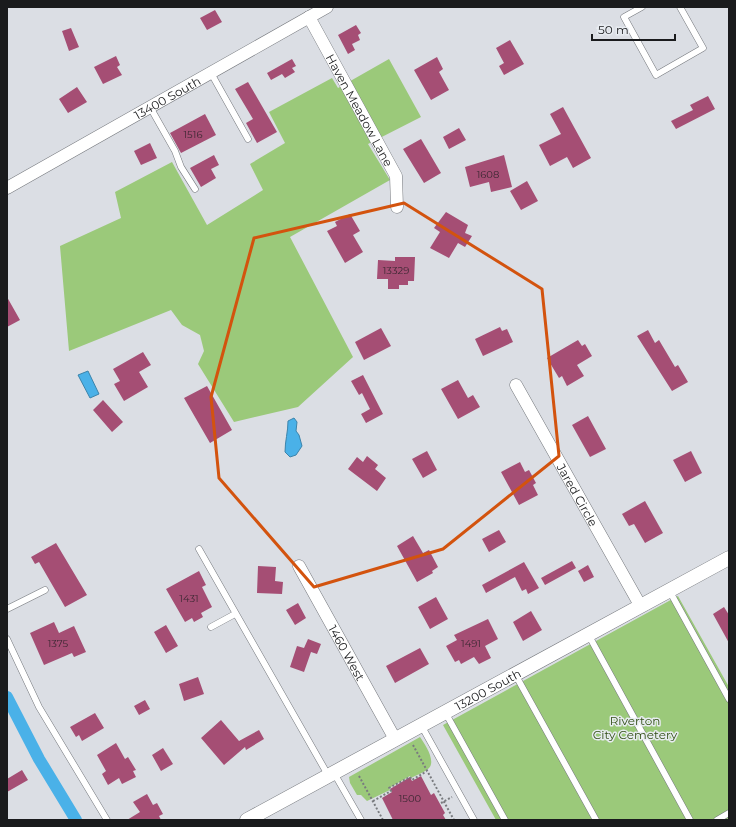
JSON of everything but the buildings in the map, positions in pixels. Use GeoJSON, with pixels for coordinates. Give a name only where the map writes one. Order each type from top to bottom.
{"type":"FeatureCollection","features":[{"type":"Feature","properties":{"kind":"street","name":"13400 South"},"geometry":{"type":"LineString","coordinates":[[7,188],[328,7]]}},
{"type":"Feature","properties":{"kind":"street","name":"Haven Meadow Lane"},"geometry":{"type":"LineString","coordinates":[[309,17],[396,176],[397,207]]}},
{"type":"Feature","properties":{"kind":"street","name":"Jared Circle"},"geometry":{"type":"LineString","coordinates":[[516,385],[640,605]]}},
{"type":"Feature","properties":{"kind":"street","name":"13200 South"},"geometry":{"type":"LineString","coordinates":[[247,820],[395,738],[729,558]]}},
{"type":"Feature","properties":{"kind":"street","name":"1460 West"},"geometry":{"type":"LineString","coordinates":[[299,566],[395,738]]}},
{"type":"Feature","properties":{"kind":"lane"},"geometry":{"type":"LineString","coordinates":[[642,7],[624,17],[656,75],[703,48],[680,7]]}},
{"type":"Feature","properties":{"kind":"lane"},"geometry":{"type":"LineString","coordinates":[[211,73],[248,139]]}},
{"type":"Feature","properties":{"kind":"lane"},"geometry":{"type":"LineString","coordinates":[[150,107],[175,151],[181,167],[195,189]]}},
{"type":"Feature","properties":{"kind":"lane"},"geometry":{"type":"LineString","coordinates":[[199,549],[235,614],[361,820]]}},
{"type":"Feature","properties":{"kind":"lane"},"geometry":{"type":"LineString","coordinates":[[7,609],[45,590]]}},
{"type":"Feature","properties":{"kind":"lane"},"geometry":{"type":"LineString","coordinates":[[669,590],[729,699]]}},
{"type":"Feature","properties":{"kind":"lane"},"geometry":{"type":"LineString","coordinates":[[211,627],[235,614]]}},
{"type":"Feature","properties":{"kind":"lane"},"geometry":{"type":"LineString","coordinates":[[588,634],[690,820]]}},
{"type":"Feature","properties":{"kind":"lane"},"geometry":{"type":"LineString","coordinates":[[7,639],[39,707],[107,820]]}},
{"type":"Feature","properties":{"kind":"lane"},"geometry":{"type":"LineString","coordinates":[[515,674],[596,820]]}},
{"type":"Feature","properties":{"kind":"lane"},"geometry":{"type":"LineString","coordinates":[[445,712],[505,820]]}},
{"type":"Feature","properties":{"kind":"lane"},"geometry":{"type":"LineString","coordinates":[[421,725],[474,820]]}},
{"type":"Feature","properties":{"kind":"lane"},"geometry":{"type":"LineString","coordinates":[[717,820],[729,813]]}},
{"type":"Feature","properties":{"kind":"path"},"geometry":{"type":"LineString","coordinates":[[413,745],[454,820]]}},
{"type":"Feature","properties":{"kind":"path"},"geometry":{"type":"LineString","coordinates":[[373,801],[391,791],[389,788],[410,777],[412,780],[427,771]]}},
{"type":"Feature","properties":{"kind":"path"},"geometry":{"type":"LineString","coordinates":[[359,776],[383,820]]}},
{"type":"Feature","properties":{"kind":"path"},"geometry":{"type":"LineString","coordinates":[[441,803],[453,796]]}},
{"type":"Feature","properties":{"kind":"highlighted area"},"geometry":{"type":"Polygon","coordinates":[[[404,203],[542,289],[559,456],[443,549],[314,587],[219,478],[211,397],[254,238],[404,203]]]}},
{"type":"Feature","properties":{"kind":"green space"},"geometry":{"type":"Polygon","coordinates":[[[389,59],[421,117],[368,144],[390,180],[290,237],[353,357],[298,407],[234,422],[198,364],[204,351],[200,335],[182,325],[171,310],[69,351],[60,246],[121,218],[115,192],[172,162],[207,225],[263,190],[250,164],[285,143],[269,112],[332,78],[338,88],[389,59]]]}},
{"type":"Feature","properties":{"kind":"green space","name":"Riverton City Cemetery"},"geometry":{"type":"Polygon","coordinates":[[[678,596],[729,687],[729,819],[496,820],[443,725],[678,596]]]}},
{"type":"Feature","properties":{"kind":"green space"},"geometry":{"type":"Polygon","coordinates":[[[420,737],[431,758],[428,769],[411,778],[410,776],[389,788],[390,790],[367,801],[361,795],[357,795],[350,783],[349,777],[420,737]]]}},
{"type":"Feature","properties":{"kind":"water"},"geometry":{"type":"Polygon","coordinates":[[[88,371],[99,394],[90,398],[78,375],[88,371]]]}},
{"type":"Feature","properties":{"kind":"water"},"geometry":{"type":"Polygon","coordinates":[[[294,418],[297,422],[296,431],[299,435],[302,446],[296,455],[290,457],[285,452],[285,444],[288,421],[294,418]]]}},
{"type":"Feature","properties":{"kind":"waterway"},"geometry":{"type":"LineString","coordinates":[[7,697],[39,759],[76,820]]}}]}
